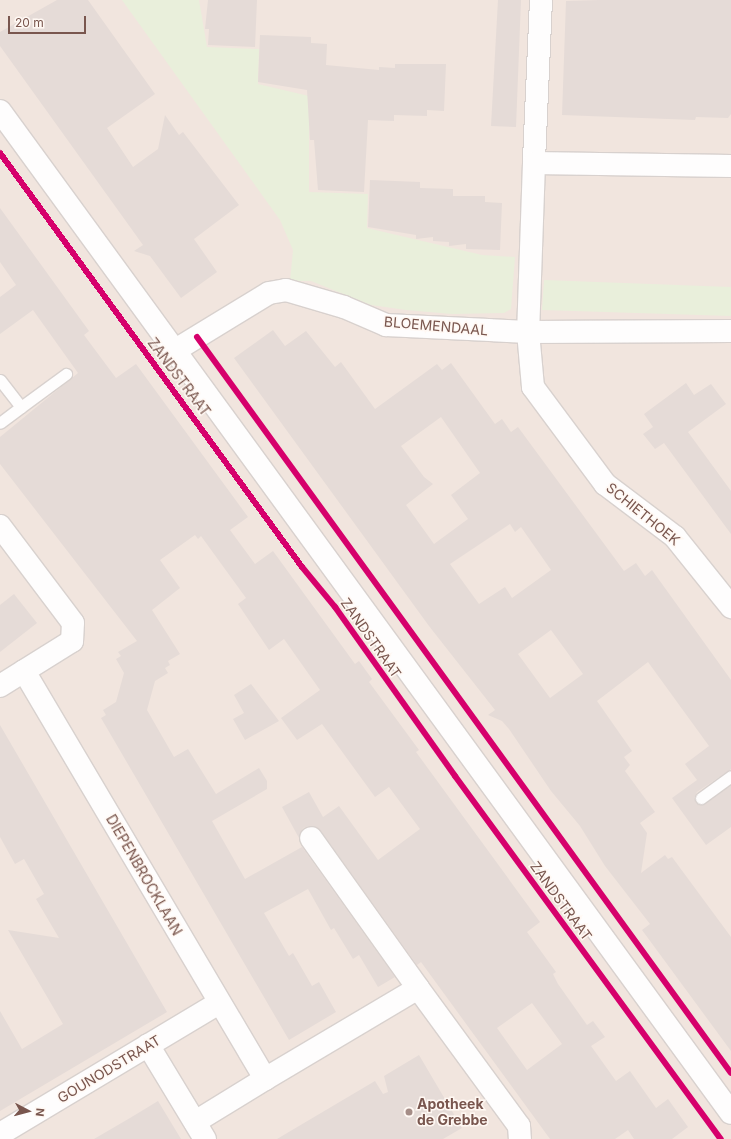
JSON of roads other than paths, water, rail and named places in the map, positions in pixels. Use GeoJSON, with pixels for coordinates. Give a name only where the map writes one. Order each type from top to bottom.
{"type":"FeatureCollection","features":[{"type":"Feature","properties":{"kind":"street"},"geometry":{"type":"LineString","coordinates":[[528,332],[541,0]]}},
{"type":"Feature","properties":{"kind":"street","name":"ZANDSTRAAT"},"geometry":{"type":"LineString","coordinates":[[0,111],[731,1113]]}},
{"type":"Feature","properties":{"kind":"street"},"geometry":{"type":"LineString","coordinates":[[534,163],[731,166]]}},
{"type":"Feature","properties":{"kind":"street","name":"BLOEMENDAAL"},"geometry":{"type":"LineString","coordinates":[[174,351],[269,293],[286,290],[336,304],[386,325],[528,332],[731,331]]}},
{"type":"Feature","properties":{"kind":"street","name":"SCHIETHOEK"},"geometry":{"type":"LineString","coordinates":[[528,332],[532,387],[605,484],[676,537],[731,607]]}},
{"type":"Feature","properties":{"kind":"street"},"geometry":{"type":"LineString","coordinates":[[0,526],[74,623],[72,641],[0,686]]}},
{"type":"Feature","properties":{"kind":"street","name":"DIEPENBROCKLAAN"},"geometry":{"type":"LineString","coordinates":[[24,671],[218,1003],[265,1078]]}},
{"type":"Feature","properties":{"kind":"street"},"geometry":{"type":"LineString","coordinates":[[311,838],[519,1126],[520,1139]]}},
{"type":"Feature","properties":{"kind":"street"},"geometry":{"type":"LineString","coordinates":[[148,1045],[200,1130],[265,1078],[418,988]]}},
{"type":"Feature","properties":{"kind":"street","name":"GOUNODSTRAAT"},"geometry":{"type":"LineString","coordinates":[[0,1134],[218,1003]]}},
{"type":"Feature","properties":{"kind":"lane"},"geometry":{"type":"LineString","coordinates":[[0,423],[66,374]]}},
{"type":"Feature","properties":{"kind":"lane"},"geometry":{"type":"LineString","coordinates":[[0,380],[21,407]]}},
{"type":"Feature","properties":{"kind":"lane"},"geometry":{"type":"LineString","coordinates":[[701,798],[731,776]]}},
{"type":"Feature","properties":{"kind":"place","name":"Apotheek de Grebbe"},"geometry":{"type":"Point","coordinates":[409,1112]}}]}
